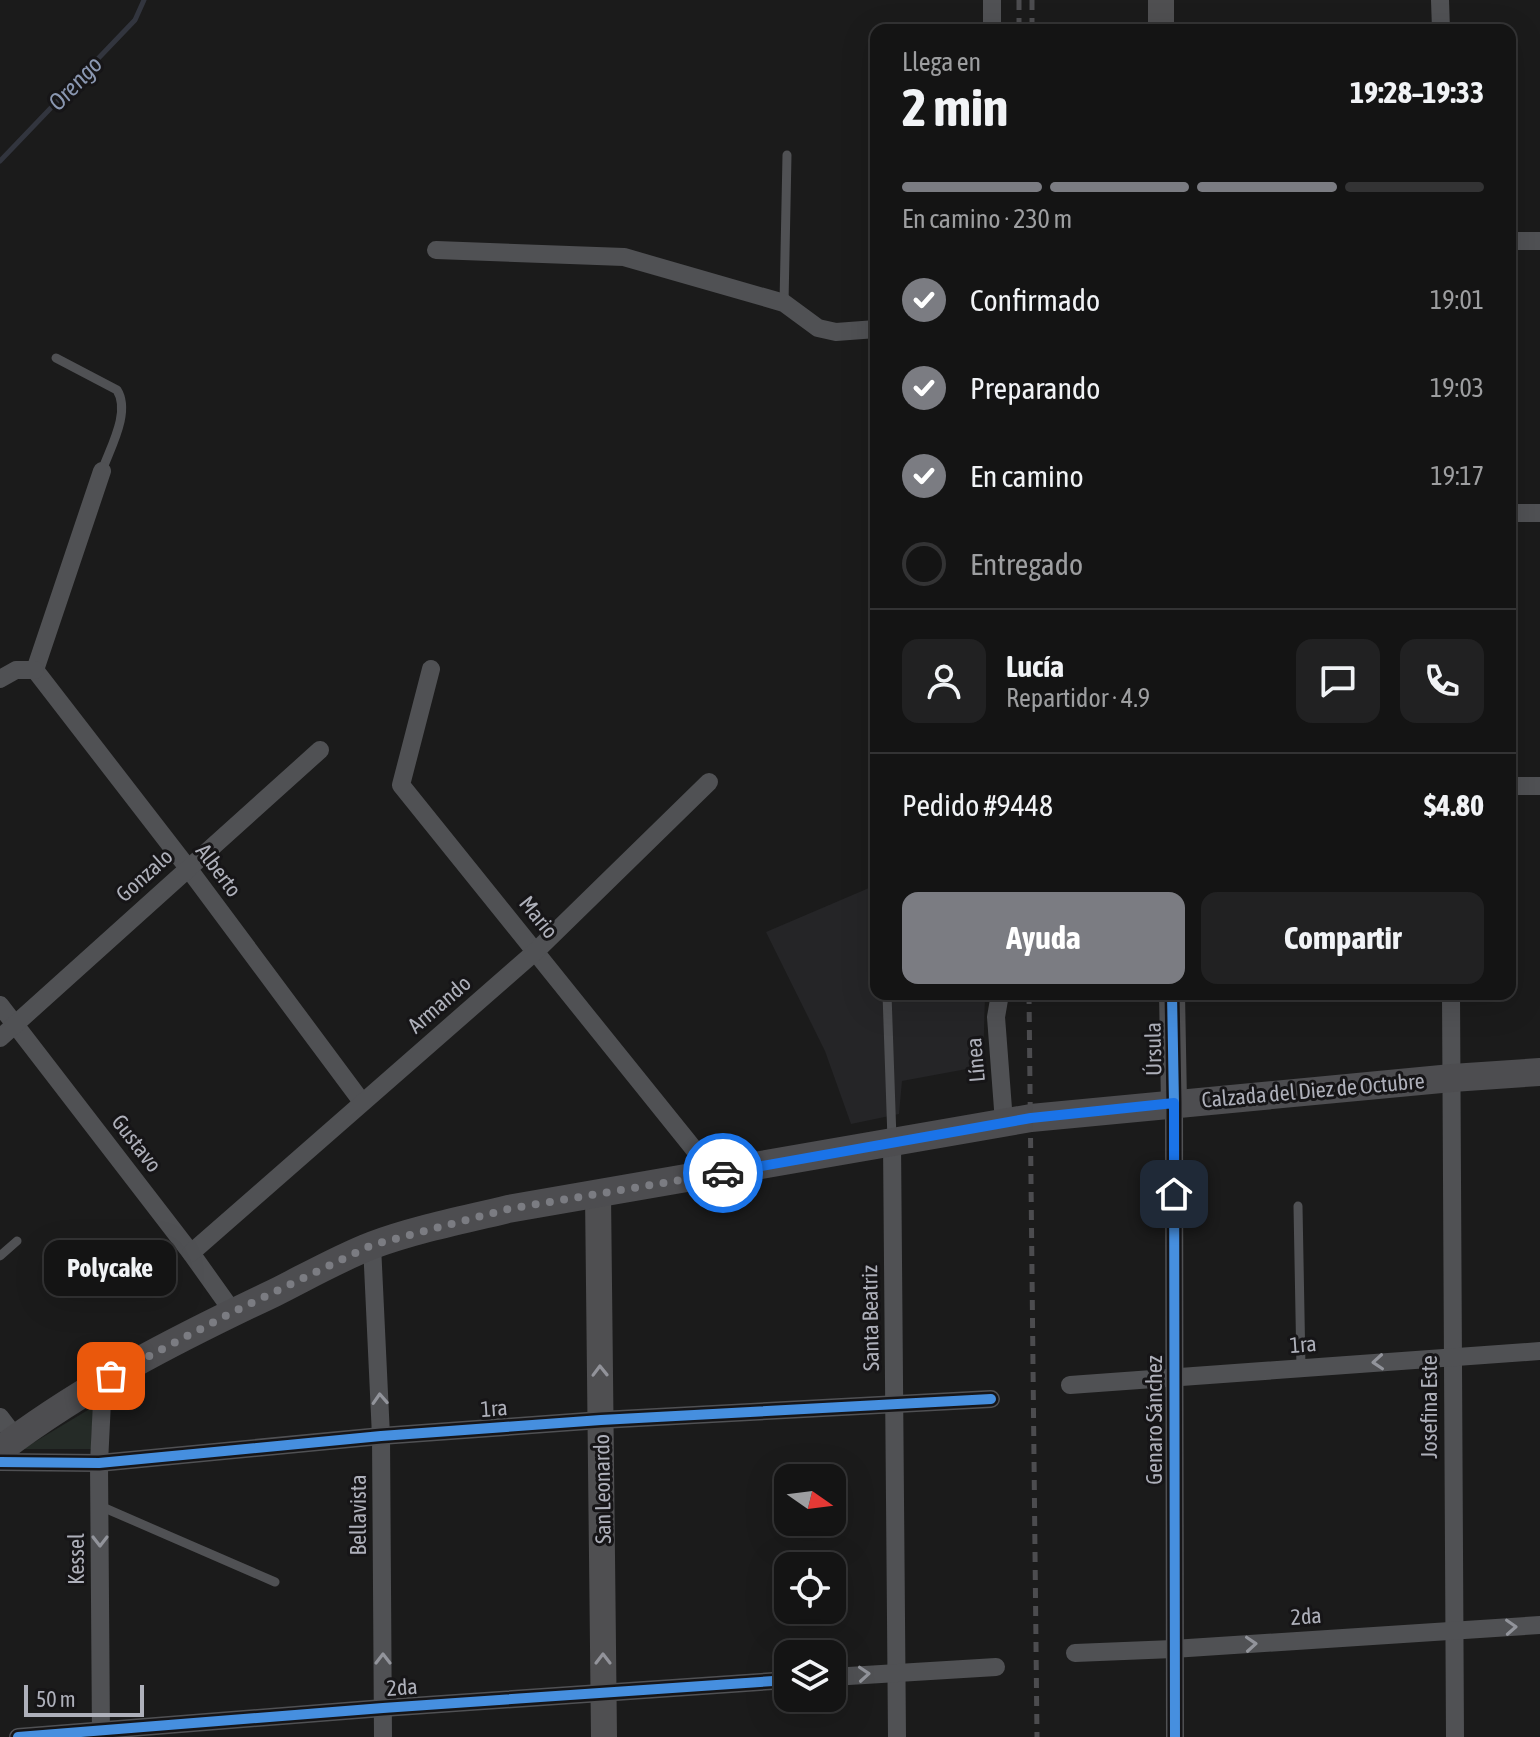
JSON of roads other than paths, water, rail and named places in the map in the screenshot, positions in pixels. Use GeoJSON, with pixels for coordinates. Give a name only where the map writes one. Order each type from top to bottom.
{"type":"FeatureCollection","features":[{"type":"Feature","properties":{"kind":"main road","name":"Calzada del Diez de Octubre"},"geometry":{"type":"LineString","coordinates":[[5,1435],[233,1312],[372,1245],[508,1209],[1004,1122],[1174,1103],[1540,1072]]}},
{"type":"Feature","properties":{"kind":"street"},"geometry":{"type":"LineString","coordinates":[[992,0],[992,24]]}},
{"type":"Feature","properties":{"kind":"street"},"geometry":{"type":"LineString","coordinates":[[1161,0],[1161,24]]}},
{"type":"Feature","properties":{"kind":"street"},"geometry":{"type":"LineString","coordinates":[[1440,0],[1441,24]]}},
{"type":"Feature","properties":{"kind":"street"},"geometry":{"type":"LineString","coordinates":[[1516,241],[1540,241]]}},
{"type":"Feature","properties":{"kind":"street"},"geometry":{"type":"LineString","coordinates":[[436,250],[624,257],[784,303],[818,328],[836,332],[870,329]]}},
{"type":"Feature","properties":{"kind":"street"},"geometry":{"type":"LineString","coordinates":[[0,679],[16,670],[35,670],[102,471]]}},
{"type":"Feature","properties":{"kind":"street"},"geometry":{"type":"LineString","coordinates":[[1516,513],[1540,513]]}},
{"type":"Feature","properties":{"kind":"street","name":"Mario"},"geometry":{"type":"LineString","coordinates":[[431,669],[401,785],[714,1174]]}},
{"type":"Feature","properties":{"kind":"street","name":"Alberto"},"geometry":{"type":"LineString","coordinates":[[35,670],[188,868],[362,1102]]}},
{"type":"Feature","properties":{"kind":"street","name":"Gonzalo"},"geometry":{"type":"LineString","coordinates":[[0,1038],[320,750]]}},
{"type":"Feature","properties":{"kind":"street","name":"Armando"},"geometry":{"type":"LineString","coordinates":[[191,1253],[536,951],[709,782]]}},
{"type":"Feature","properties":{"kind":"street"},"geometry":{"type":"LineString","coordinates":[[1516,786],[1540,786]]}},
{"type":"Feature","properties":{"kind":"street","name":"Línea"},"geometry":{"type":"LineString","coordinates":[[999,1000],[996,1017],[1004,1122]]}},
{"type":"Feature","properties":{"kind":"street","name":"Úrsula"},"geometry":{"type":"LineString","coordinates":[[1172,1000],[1174,1103]]}},
{"type":"Feature","properties":{"kind":"street","name":"Josefina Este"},"geometry":{"type":"LineString","coordinates":[[1451,1000],[1455,1737]]}},
{"type":"Feature","properties":{"kind":"street","name":"Gustavo"},"geometry":{"type":"LineString","coordinates":[[0,1005],[233,1312]]}},
{"type":"Feature","properties":{"kind":"street","name":"Genaro Sánchez"},"geometry":{"type":"LineString","coordinates":[[1174,1103],[1175,1737]]}},
{"type":"Feature","properties":{"kind":"street","name":"Santa Beatriz"},"geometry":{"type":"LineString","coordinates":[[892,1142],[897,1737]]}},
{"type":"Feature","properties":{"kind":"street","name":"San Leonardo"},"geometry":{"type":"LineString","coordinates":[[598,1194],[604,1737]]}},
{"type":"Feature","properties":{"kind":"street","name":"Bellavista"},"geometry":{"type":"LineString","coordinates":[[372,1245],[381,1436],[383,1737]]}},
{"type":"Feature","properties":{"kind":"street","name":"1ra"},"geometry":{"type":"LineString","coordinates":[[1070,1385],[1540,1351]]}},
{"type":"Feature","properties":{"kind":"street","name":"Kessel"},"geometry":{"type":"LineString","coordinates":[[101,1734],[99,1463],[103,1381]]}},
{"type":"Feature","properties":{"kind":"street","name":"1ra"},"geometry":{"type":"LineString","coordinates":[[0,1462],[99,1463],[381,1436],[601,1420],[991,1399]]}},
{"type":"Feature","properties":{"kind":"street","name":"2da"},"geometry":{"type":"LineString","coordinates":[[1075,1653],[1540,1625]]}},
{"type":"Feature","properties":{"kind":"street"},"geometry":{"type":"LineString","coordinates":[[846,1676],[996,1667]]}},
{"type":"Feature","properties":{"kind":"street","name":"2da"},"geometry":{"type":"LineString","coordinates":[[18,1737],[101,1734],[383,1708],[774,1681]]}},
{"type":"Feature","properties":{"kind":"lane"},"geometry":{"type":"LineString","coordinates":[[784,303],[787,155]]}},
{"type":"Feature","properties":{"kind":"lane"},"geometry":{"type":"LineString","coordinates":[[56,358],[117,390],[122,397],[122,412],[102,471]]}},
{"type":"Feature","properties":{"kind":"lane","name":"Santa Beatriz"},"geometry":{"type":"LineString","coordinates":[[887,1000],[892,1142]]}},
{"type":"Feature","properties":{"kind":"lane"},"geometry":{"type":"LineString","coordinates":[[1298,1206],[1301,1368]]}},
{"type":"Feature","properties":{"kind":"lane"},"geometry":{"type":"LineString","coordinates":[[0,1256],[17,1241]]}},
{"type":"Feature","properties":{"kind":"lane"},"geometry":{"type":"LineString","coordinates":[[100,1506],[275,1582]]}},
{"type":"Feature","properties":{"kind":"waterway","name":"Orengo"},"geometry":{"type":"LineString","coordinates":[[0,161],[135,20],[144,0]]}},
{"type":"Feature","properties":{"kind":"railway"},"geometry":{"type":"LineString","coordinates":[[1019,0],[1019,24]]}},
{"type":"Feature","properties":{"kind":"railway"},"geometry":{"type":"LineString","coordinates":[[1032,0],[1032,24]]}},
{"type":"Feature","properties":{"kind":"railway"},"geometry":{"type":"LineString","coordinates":[[1029,1000],[1037,1737]]}},
{"type":"Feature","properties":{"kind":"place","name":"Polycake"},"geometry":{"type":"Point","coordinates":[111,1376]}}]}
